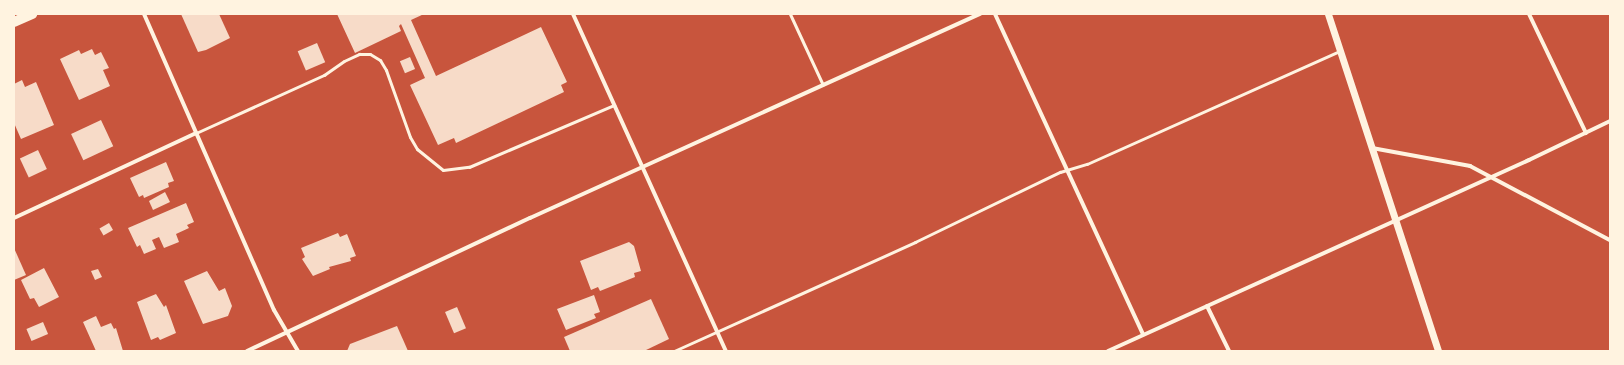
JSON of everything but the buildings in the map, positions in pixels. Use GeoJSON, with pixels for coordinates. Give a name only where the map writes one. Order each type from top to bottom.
{"type":"FeatureCollection","features":[{"type":"Feature","properties":{"kind":"main road"},"geometry":{"type":"LineString","coordinates":[[14,22],[32,14]]}},
{"type":"Feature","properties":{"kind":"street"},"geometry":{"type":"LineString","coordinates":[[144,14],[274,310],[298,351]]}},
{"type":"Feature","properties":{"kind":"street"},"geometry":{"type":"LineString","coordinates":[[573,14],[726,351]]}},
{"type":"Feature","properties":{"kind":"street"},"geometry":{"type":"LineString","coordinates":[[247,351],[642,167],[980,14]]}},
{"type":"Feature","properties":{"kind":"street"},"geometry":{"type":"LineString","coordinates":[[995,14],[1143,335]]}},
{"type":"Feature","properties":{"kind":"street"},"geometry":{"type":"LineString","coordinates":[[1328,14],[1438,351]]}},
{"type":"Feature","properties":{"kind":"street"},"geometry":{"type":"LineString","coordinates":[[1529,14],[1586,132]]}},
{"type":"Feature","properties":{"kind":"street"},"geometry":{"type":"LineString","coordinates":[[1108,351],[1493,176],[1610,121]]}},
{"type":"Feature","properties":{"kind":"street"},"geometry":{"type":"LineString","coordinates":[[14,218],[196,132]]}},
{"type":"Feature","properties":{"kind":"street"},"geometry":{"type":"LineString","coordinates":[[1372,148],[1470,166],[1493,176],[1610,240]]}},
{"type":"Feature","properties":{"kind":"street"},"geometry":{"type":"LineString","coordinates":[[1207,306],[1229,351]]}},
{"type":"Feature","properties":{"kind":"lane"},"geometry":{"type":"LineString","coordinates":[[790,14],[823,85]]}},
{"type":"Feature","properties":{"kind":"lane"},"geometry":{"type":"LineString","coordinates":[[674,351],[915,242],[1066,170],[1087,164],[1340,51]]}},
{"type":"Feature","properties":{"kind":"lane"},"geometry":{"type":"LineString","coordinates":[[196,132],[324,75],[344,61],[358,54],[370,54],[380,60],[386,70],[410,137],[417,149],[443,170],[469,167],[614,105]]}}]}
